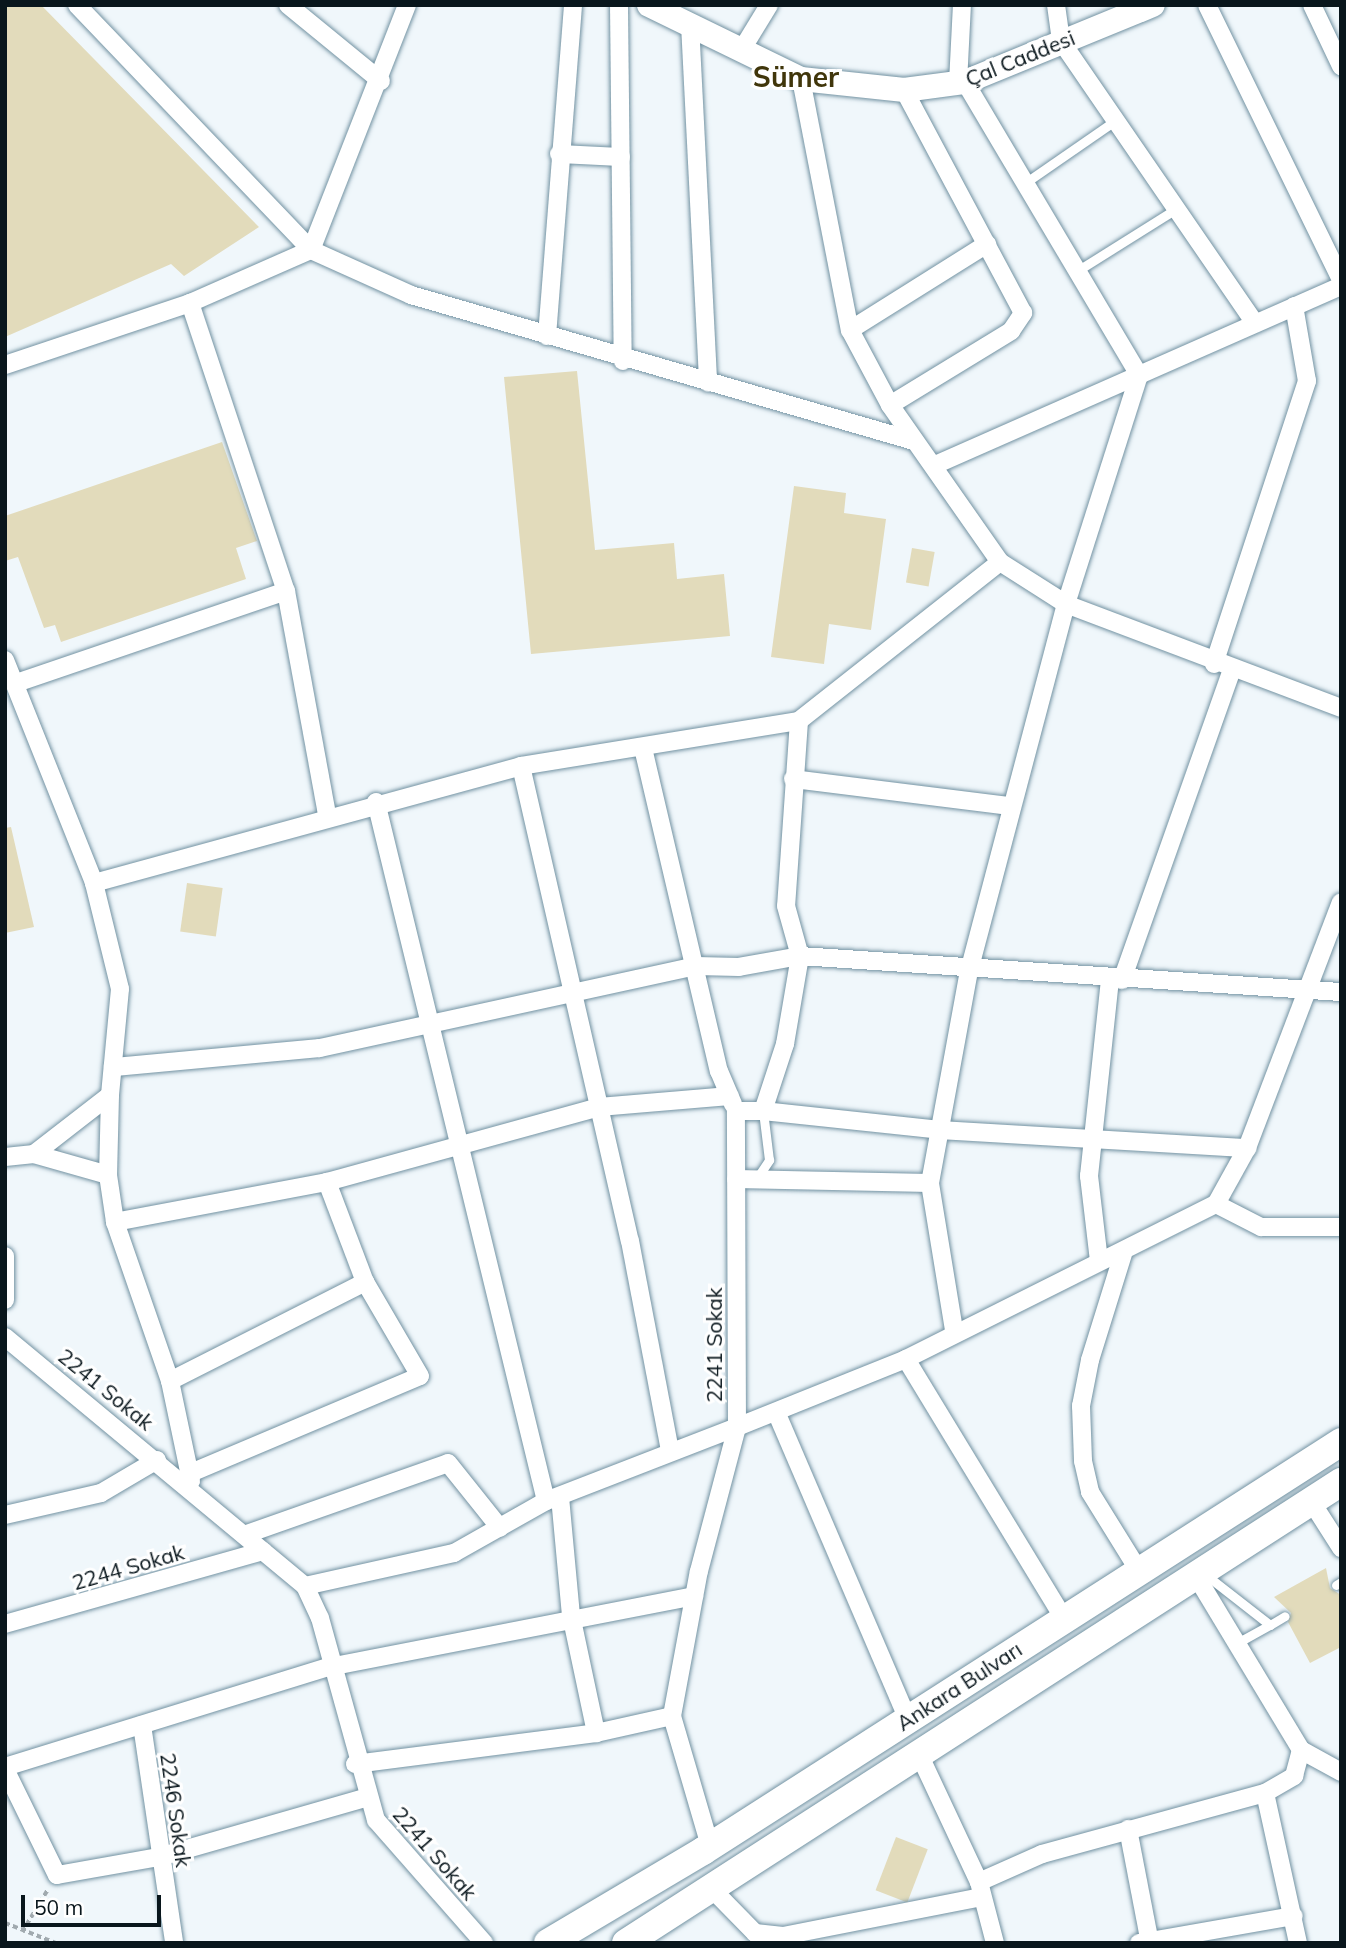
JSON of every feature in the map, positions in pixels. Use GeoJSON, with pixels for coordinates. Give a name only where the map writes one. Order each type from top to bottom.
{"type":"FeatureCollection","features":[{"type":"Feature","properties":{"kind":"main road","name":"Ankara Bulvarı"},"geometry":{"type":"LineString","coordinates":[[548,1943],[567,1936],[710,1846],[1341,1442]]}},
{"type":"Feature","properties":{"kind":"main road","name":"Ankara Bulvarı"},"geometry":{"type":"LineString","coordinates":[[626,1943],[1341,1482]]}},
{"type":"Feature","properties":{"kind":"street"},"geometry":{"type":"LineString","coordinates":[[77,5],[311,250],[411,295],[623,361],[914,441]]}},
{"type":"Feature","properties":{"kind":"street"},"geometry":{"type":"LineString","coordinates":[[288,5],[381,81]]}},
{"type":"Feature","properties":{"kind":"street"},"geometry":{"type":"LineString","coordinates":[[5,365],[190,303],[311,250],[381,81],[408,5]]}},
{"type":"Feature","properties":{"kind":"street"},"geometry":{"type":"LineString","coordinates":[[547,336],[559,154],[573,5]]}},
{"type":"Feature","properties":{"kind":"street"},"geometry":{"type":"LineString","coordinates":[[619,5],[623,361]]}},
{"type":"Feature","properties":{"kind":"street"},"geometry":{"type":"LineString","coordinates":[[744,46],[769,5]]}},
{"type":"Feature","properties":{"kind":"street"},"geometry":{"type":"LineString","coordinates":[[954,1330],[930,1183],[969,971],[1009,806],[1066,604],[1139,375],[1025,183],[961,83],[962,5]]}},
{"type":"Feature","properties":{"kind":"street"},"geometry":{"type":"LineString","coordinates":[[1056,5],[1061,41],[1255,323]]}},
{"type":"Feature","properties":{"kind":"street","name":"Çal Caddesi"},"geometry":{"type":"LineString","coordinates":[[654,6],[744,46],[800,79],[904,90],[961,83],[1153,5]]}},
{"type":"Feature","properties":{"kind":"street"},"geometry":{"type":"LineString","coordinates":[[1207,5],[1341,280]]}},
{"type":"Feature","properties":{"kind":"street"},"geometry":{"type":"LineString","coordinates":[[1312,5],[1341,66]]}},
{"type":"Feature","properties":{"kind":"street"},"geometry":{"type":"LineString","coordinates":[[690,24],[708,383]]}},
{"type":"Feature","properties":{"kind":"street"},"geometry":{"type":"LineString","coordinates":[[800,79],[850,330],[890,405],[914,441],[935,465],[1000,562],[1066,604],[1223,666],[1341,708]]}},
{"type":"Feature","properties":{"kind":"street"},"geometry":{"type":"LineString","coordinates":[[890,405],[1012,331],[1023,313],[904,90]]}},
{"type":"Feature","properties":{"kind":"street"},"geometry":{"type":"LineString","coordinates":[[559,154],[621,157]]}},
{"type":"Feature","properties":{"kind":"street"},"geometry":{"type":"LineString","coordinates":[[850,330],[987,244]]}},
{"type":"Feature","properties":{"kind":"street"},"geometry":{"type":"LineString","coordinates":[[935,465],[1341,286]]}},
{"type":"Feature","properties":{"kind":"street"},"geometry":{"type":"LineString","coordinates":[[190,303],[286,591],[327,814]]}},
{"type":"Feature","properties":{"kind":"street"},"geometry":{"type":"LineString","coordinates":[[1099,1261],[1089,1176],[1116,980],[1223,666],[1307,381],[1294,306]]}},
{"type":"Feature","properties":{"kind":"street"},"geometry":{"type":"LineString","coordinates":[[94,883],[327,814],[521,766],[799,721],[1000,562]]}},
{"type":"Feature","properties":{"kind":"street"},"geometry":{"type":"LineString","coordinates":[[10,681],[286,591]]}},
{"type":"Feature","properties":{"kind":"street"},"geometry":{"type":"LineString","coordinates":[[5,660],[10,681],[94,883],[120,989],[110,1095],[108,1175],[115,1222],[170,1381],[192,1479],[419,1376],[365,1282],[327,1182]]}},
{"type":"Feature","properties":{"kind":"street"},"geometry":{"type":"LineString","coordinates":[[762,1111],[785,1044],[800,956],[786,906],[799,721]]}},
{"type":"Feature","properties":{"kind":"street","name":"2241 Sokak"},"geometry":{"type":"LineString","coordinates":[[305,1586],[398,1570],[454,1553],[553,1499],[670,1450],[737,1427],[733,1104],[643,748]]}},
{"type":"Feature","properties":{"kind":"street"},"geometry":{"type":"LineString","coordinates":[[521,766],[599,1107],[670,1450]]}},
{"type":"Feature","properties":{"kind":"street"},"geometry":{"type":"LineString","coordinates":[[793,779],[1009,806]]}},
{"type":"Feature","properties":{"kind":"street"},"geometry":{"type":"LineString","coordinates":[[376,802],[430,1024],[553,1499],[572,1622],[596,1733]]}},
{"type":"Feature","properties":{"kind":"street"},"geometry":{"type":"LineString","coordinates":[[710,1846],[672,1716],[694,1596],[737,1427],[777,1415],[905,1359],[954,1330],[1099,1261],[1123,1254],[1216,1205],[1247,1148],[1309,992],[1341,902]]}},
{"type":"Feature","properties":{"kind":"street"},"geometry":{"type":"LineString","coordinates":[[113,1066],[319,1048],[572,989],[696,966],[739,967],[800,956],[969,971],[1341,992]]}},
{"type":"Feature","properties":{"kind":"street"},"geometry":{"type":"LineString","coordinates":[[34,1154],[110,1095]]}},
{"type":"Feature","properties":{"kind":"street"},"geometry":{"type":"LineString","coordinates":[[115,1222],[327,1182],[599,1107],[733,1104],[762,1111],[940,1130],[1247,1148]]}},
{"type":"Feature","properties":{"kind":"street"},"geometry":{"type":"LineString","coordinates":[[5,1157],[34,1154],[108,1175]]}},
{"type":"Feature","properties":{"kind":"street"},"geometry":{"type":"LineString","coordinates":[[736,1180],[930,1183]]}},
{"type":"Feature","properties":{"kind":"street"},"geometry":{"type":"LineString","coordinates":[[1216,1205],[1261,1227],[1341,1227]]}},
{"type":"Feature","properties":{"kind":"street"},"geometry":{"type":"LineString","coordinates":[[1123,1254],[1090,1360],[1081,1406],[1083,1461],[1090,1492],[1139,1571]]}},
{"type":"Feature","properties":{"kind":"street"},"geometry":{"type":"LineString","coordinates":[[5,1256],[5,1300]]}},
{"type":"Feature","properties":{"kind":"street"},"geometry":{"type":"LineString","coordinates":[[170,1381],[365,1282]]}},
{"type":"Feature","properties":{"kind":"street","name":"2241 Sokak"},"geometry":{"type":"LineString","coordinates":[[5,1337],[157,1460],[192,1479],[244,1535],[305,1586],[320,1618],[329,1667],[365,1798],[411,1866],[484,1943]]}},
{"type":"Feature","properties":{"kind":"street"},"geometry":{"type":"LineString","coordinates":[[905,1359],[1064,1619]]}},
{"type":"Feature","properties":{"kind":"street"},"geometry":{"type":"LineString","coordinates":[[777,1415],[908,1719]]}},
{"type":"Feature","properties":{"kind":"street"},"geometry":{"type":"LineString","coordinates":[[5,1515],[101,1493],[157,1460]]}},
{"type":"Feature","properties":{"kind":"street"},"geometry":{"type":"LineString","coordinates":[[244,1535],[448,1463],[500,1528]]}},
{"type":"Feature","properties":{"kind":"street"},"geometry":{"type":"LineString","coordinates":[[1311,1501],[1341,1548]]}},
{"type":"Feature","properties":{"kind":"street","name":"2244 Sokak"},"geometry":{"type":"LineString","coordinates":[[5,1624],[263,1551]]}},
{"type":"Feature","properties":{"kind":"street"},"geometry":{"type":"LineString","coordinates":[[1199,1574],[1300,1750],[1339,1775]]}},
{"type":"Feature","properties":{"kind":"street"},"geometry":{"type":"LineString","coordinates":[[365,1798],[159,1857],[57,1875],[5,1768],[329,1667],[572,1622],[694,1596]]}},
{"type":"Feature","properties":{"kind":"street"},"geometry":{"type":"LineString","coordinates":[[355,1764],[596,1733],[672,1716]]}},
{"type":"Feature","properties":{"kind":"street","name":"2246 Sokak"},"geometry":{"type":"LineString","coordinates":[[142,1725],[159,1857],[174,1943]]}},
{"type":"Feature","properties":{"kind":"street"},"geometry":{"type":"LineString","coordinates":[[711,1888],[755,1933],[783,1936],[981,1889],[1042,1854],[1265,1793],[1294,1776],[1300,1750]]}},
{"type":"Feature","properties":{"kind":"street"},"geometry":{"type":"LineString","coordinates":[[919,1754],[981,1889],[995,1943]]}},
{"type":"Feature","properties":{"kind":"street"},"geometry":{"type":"LineString","coordinates":[[1265,1793],[1298,1943]]}},
{"type":"Feature","properties":{"kind":"street"},"geometry":{"type":"LineString","coordinates":[[1128,1829],[1146,1942],[1294,1916]]}},
{"type":"Feature","properties":{"kind":"lane"},"geometry":{"type":"LineString","coordinates":[[1025,183],[1116,120]]}},
{"type":"Feature","properties":{"kind":"lane"},"geometry":{"type":"LineString","coordinates":[[1077,271],[1176,209]]}},
{"type":"Feature","properties":{"kind":"lane"},"geometry":{"type":"LineString","coordinates":[[756,1180],[769,1160],[762,1111]]}},
{"type":"Feature","properties":{"kind":"lane"},"geometry":{"type":"LineString","coordinates":[[1199,1574],[1270,1625]]}},
{"type":"Feature","properties":{"kind":"lane"},"geometry":{"type":"LineString","coordinates":[[1237,1643],[1285,1616]]}},
{"type":"Feature","properties":{"kind":"path"},"geometry":{"type":"LineString","coordinates":[[22,1932],[57,1875]]}},
{"type":"Feature","properties":{"kind":"path"},"geometry":{"type":"LineString","coordinates":[[5,1923],[22,1932],[56,1943]]}},
{"type":"Feature","properties":{"kind":"building"},"geometry":{"type":"Polygon","coordinates":[[[5,5],[41,5],[259,227],[184,276],[171,264],[5,337],[5,5]]]}},
{"type":"Feature","properties":{"kind":"building"},"geometry":{"type":"Polygon","coordinates":[[[577,371],[595,550],[674,543],[677,579],[724,574],[730,636],[531,654],[504,377],[577,371]]]}},
{"type":"Feature","properties":{"kind":"building"},"geometry":{"type":"Polygon","coordinates":[[[222,442],[257,541],[236,548],[246,579],[61,642],[55,625],[44,628],[18,557],[5,561],[5,516],[222,442]]]}},
{"type":"Feature","properties":{"kind":"building"},"geometry":{"type":"Polygon","coordinates":[[[794,486],[846,493],[844,513],[886,519],[871,630],[829,624],[824,664],[771,657],[794,486]]]}},
{"type":"Feature","properties":{"kind":"building"},"geometry":{"type":"Polygon","coordinates":[[[912,548],[935,552],[929,586],[906,582],[912,548]]]}},
{"type":"Feature","properties":{"kind":"building"},"geometry":{"type":"Polygon","coordinates":[[[11,827],[34,927],[5,933],[5,828],[11,827]]]}},
{"type":"Feature","properties":{"kind":"building"},"geometry":{"type":"Polygon","coordinates":[[[187,883],[223,888],[216,937],[180,932],[187,883]]]}},
{"type":"Feature","properties":{"kind":"building"},"geometry":{"type":"Polygon","coordinates":[[[1326,1568],[1330,1588],[1341,1595],[1341,1647],[1310,1663],[1288,1622],[1291,1613],[1274,1597],[1326,1568]]]}},
{"type":"Feature","properties":{"kind":"building"},"geometry":{"type":"Polygon","coordinates":[[[896,1837],[928,1849],[907,1902],[876,1890],[896,1837]]]}},
{"type":"Feature","properties":{"kind":"district","name":"Sümer"},"geometry":{"type":"Point","coordinates":[796,77]}}]}
